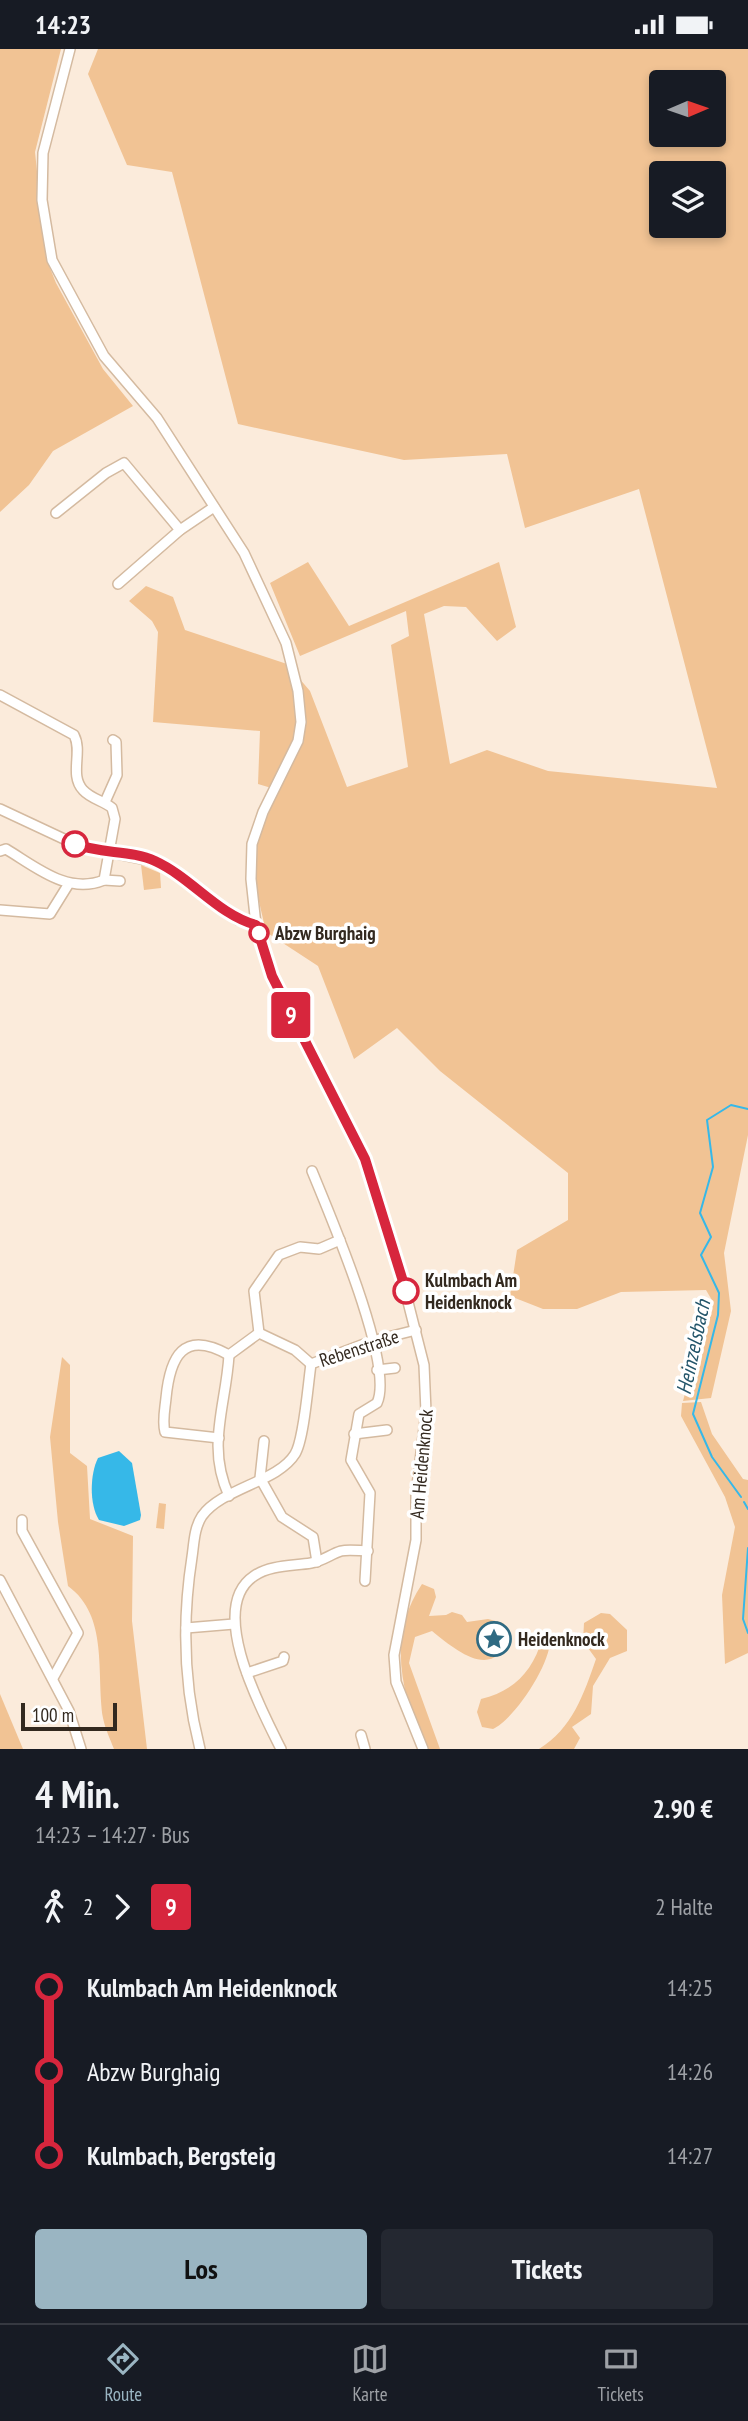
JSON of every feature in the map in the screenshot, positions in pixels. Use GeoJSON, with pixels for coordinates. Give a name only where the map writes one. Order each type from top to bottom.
{"type":"FeatureCollection","features":[{"type":"Feature","properties":{"kind":"street","name":"Am Heidenknock"},"geometry":{"type":"LineString","coordinates":[[70,49],[43,153],[42,200],[52,260],[104,356],[157,418],[258,579],[286,643],[298,691],[301,722],[298,741],[263,812],[252,844],[251,879],[256,925],[272,976],[347,1121],[372,1178],[416,1330],[426,1377],[426,1412],[416,1494],[412,1571],[394,1655],[396,1682],[423,1749]]}},
{"type":"Feature","properties":{"kind":"street"},"geometry":{"type":"LineString","coordinates":[[56,513],[106,473],[124,463],[180,530]]}},
{"type":"Feature","properties":{"kind":"street"},"geometry":{"type":"LineString","coordinates":[[118,584],[180,530],[214,507]]}},
{"type":"Feature","properties":{"kind":"street"},"geometry":{"type":"LineString","coordinates":[[0,695],[74,735],[78,746],[79,784],[84,791],[105,801],[112,808],[115,819],[104,880]]}},
{"type":"Feature","properties":{"kind":"street"},"geometry":{"type":"LineString","coordinates":[[105,801],[117,775],[116,742],[113,740]]}},
{"type":"Feature","properties":{"kind":"street"},"geometry":{"type":"LineString","coordinates":[[0,809],[79,846],[158,862],[176,872],[238,920],[256,925]]}},
{"type":"Feature","properties":{"kind":"street"},"geometry":{"type":"LineString","coordinates":[[0,851],[6,849],[68,885],[104,880],[120,881]]}},
{"type":"Feature","properties":{"kind":"street"},"geometry":{"type":"LineString","coordinates":[[0,910],[50,914],[68,885]]}},
{"type":"Feature","properties":{"kind":"street"},"geometry":{"type":"LineString","coordinates":[[312,1171],[358,1286],[377,1370],[379,1399],[359,1414],[354,1434],[352,1465],[370,1491],[365,1581]]}},
{"type":"Feature","properties":{"kind":"street"},"geometry":{"type":"LineString","coordinates":[[259,1333],[254,1291],[278,1255],[300,1247],[319,1249],[340,1240]]}},
{"type":"Feature","properties":{"kind":"street","name":"Rebenstraße"},"geometry":{"type":"LineString","coordinates":[[200,1749],[188,1675],[186,1629],[187,1587],[197,1527],[207,1510],[281,1467],[297,1452],[311,1364],[372,1341],[416,1330]]}},
{"type":"Feature","properties":{"kind":"street"},"geometry":{"type":"LineString","coordinates":[[229,1496],[219,1474],[219,1437],[229,1355],[259,1333]]}},
{"type":"Feature","properties":{"kind":"street"},"geometry":{"type":"LineString","coordinates":[[259,1333],[295,1350],[311,1364]]}},
{"type":"Feature","properties":{"kind":"street"},"geometry":{"type":"LineString","coordinates":[[219,1437],[164,1432],[169,1371],[175,1357],[190,1348],[207,1346],[229,1355]]}},
{"type":"Feature","properties":{"kind":"street"},"geometry":{"type":"LineString","coordinates":[[377,1370],[395,1368]]}},
{"type":"Feature","properties":{"kind":"street"},"geometry":{"type":"LineString","coordinates":[[354,1434],[387,1430]]}},
{"type":"Feature","properties":{"kind":"street"},"geometry":{"type":"LineString","coordinates":[[264,1441],[260,1478],[282,1517],[313,1537],[317,1562]]}},
{"type":"Feature","properties":{"kind":"street"},"geometry":{"type":"LineString","coordinates":[[22,1520],[22,1531],[78,1633],[53,1678]]}},
{"type":"Feature","properties":{"kind":"street"},"geometry":{"type":"LineString","coordinates":[[281,1749],[247,1673],[234,1624],[240,1592],[255,1575],[267,1570],[317,1562],[341,1551],[368,1551]]}},
{"type":"Feature","properties":{"kind":"street"},"geometry":{"type":"LineString","coordinates":[[0,1580],[69,1711],[81,1749]]}},
{"type":"Feature","properties":{"kind":"street"},"geometry":{"type":"LineString","coordinates":[[186,1629],[234,1624]]}},
{"type":"Feature","properties":{"kind":"street"},"geometry":{"type":"LineString","coordinates":[[247,1673],[283,1661],[284,1657]]}},
{"type":"Feature","properties":{"kind":"street"},"geometry":{"type":"LineString","coordinates":[[361,1735],[365,1749]]}},
{"type":"Feature","properties":{"kind":"shaded area"},"geometry":{"type":"Polygon","coordinates":[[[0,49],[61,49],[35,152],[46,258],[56,283],[103,369],[133,406],[53,451],[29,485],[0,512],[0,49]]]}},
{"type":"Feature","properties":{"kind":"shaded area"},"geometry":{"type":"Polygon","coordinates":[[[98,49],[748,49],[748,1135],[724,1253],[731,1311],[711,1398],[683,1401],[698,1344],[713,1302],[706,1290],[621,1292],[577,1309],[543,1309],[510,1296],[517,1250],[568,1220],[568,1173],[440,1071],[397,1028],[354,1059],[318,966],[266,932],[255,884],[255,847],[278,790],[258,784],[260,731],[153,722],[158,632],[152,621],[129,601],[146,586],[173,597],[185,630],[287,664],[310,691],[347,787],[408,767],[391,645],[409,636],[406,611],[300,656],[270,583],[308,562],[349,626],[499,562],[516,627],[497,641],[466,607],[444,606],[424,614],[450,764],[487,750],[548,771],[717,788],[639,489],[525,528],[507,454],[404,460],[238,424],[172,172],[127,165],[88,74],[98,49]]]}},
{"type":"Feature","properties":{"kind":"shaded area"},"geometry":{"type":"Polygon","coordinates":[[[141,865],[160,873],[161,888],[144,890],[141,865]]]}},
{"type":"Feature","properties":{"kind":"shaded area"},"geometry":{"type":"Polygon","coordinates":[[[62,1357],[70,1365],[70,1453],[87,1466],[90,1519],[133,1536],[132,1621],[147,1749],[114,1749],[103,1718],[95,1629],[81,1598],[68,1586],[58,1522],[50,1437],[62,1357]]]}},
{"type":"Feature","properties":{"kind":"shaded area"},"geometry":{"type":"Polygon","coordinates":[[[701,1402],[712,1434],[743,1479],[748,1480],[748,1653],[725,1664],[722,1595],[735,1527],[725,1497],[681,1416],[682,1403],[701,1402]]]}},
{"type":"Feature","properties":{"kind":"shaded area"},"geometry":{"type":"Polygon","coordinates":[[[159,1503],[166,1504],[164,1529],[156,1528],[159,1503]]]}},
{"type":"Feature","properties":{"kind":"shaded area"},"geometry":{"type":"Polygon","coordinates":[[[422,1584],[434,1589],[436,1597],[429,1616],[452,1612],[462,1615],[467,1622],[488,1619],[503,1623],[511,1635],[504,1649],[495,1657],[485,1660],[464,1654],[432,1631],[415,1637],[409,1663],[440,1749],[422,1749],[409,1707],[401,1666],[404,1625],[422,1584]]]}},
{"type":"Feature","properties":{"kind":"shaded area"},"geometry":{"type":"Polygon","coordinates":[[[601,1613],[610,1614],[627,1630],[627,1651],[610,1658],[593,1686],[591,1714],[572,1727],[580,1738],[574,1749],[539,1749],[560,1731],[581,1698],[596,1659],[583,1641],[584,1623],[601,1613]]]}},
{"type":"Feature","properties":{"kind":"shaded area"},"geometry":{"type":"Polygon","coordinates":[[[550,1637],[539,1674],[512,1714],[493,1729],[482,1727],[477,1712],[481,1699],[503,1691],[520,1678],[533,1661],[542,1639],[550,1637]]]}},
{"type":"Feature","properties":{"kind":"shaded area"},"geometry":{"type":"Polygon","coordinates":[[[0,1694],[23,1749],[0,1749],[0,1694]]]}},
{"type":"Feature","properties":{"kind":"water"},"geometry":{"type":"Polygon","coordinates":[[[119,1451],[132,1463],[141,1515],[140,1520],[124,1526],[99,1520],[92,1498],[93,1472],[98,1458],[119,1451]]]}},
{"type":"Feature","properties":{"kind":"waterway","name":"Heinzelsbach"},"geometry":{"type":"LineString","coordinates":[[741,1497],[712,1457],[693,1414],[718,1315],[719,1293],[701,1255],[711,1237],[700,1213],[713,1167],[707,1120],[731,1105],[748,1109]]}},
{"type":"Feature","properties":{"kind":"waterway","name":"Heinzelsbach"},"geometry":{"type":"LineString","coordinates":[[744,1502],[748,1509]]}},
{"type":"Feature","properties":{"kind":"waterway","name":"Heinzelsbach"},"geometry":{"type":"LineString","coordinates":[[748,1548],[743,1619],[748,1633]]}},
{"type":"Feature","properties":{"kind":"bus line","name":"9"},"geometry":{"type":"LineString","coordinates":[[75,844],[158,862],[176,872],[238,920],[256,925],[272,976],[365,1159],[406,1291]]}},
{"type":"Feature","properties":{"kind":"place","name":"Abzw Burghaig"},"geometry":{"type":"Point","coordinates":[259,933]}},
{"type":"Feature","properties":{"kind":"place","name":"Kulmbach Am Heidenknock"},"geometry":{"type":"Point","coordinates":[406,1291]}},
{"type":"Feature","properties":{"kind":"place","name":"Heidenknock"},"geometry":{"type":"Point","coordinates":[494,1639]}}]}
